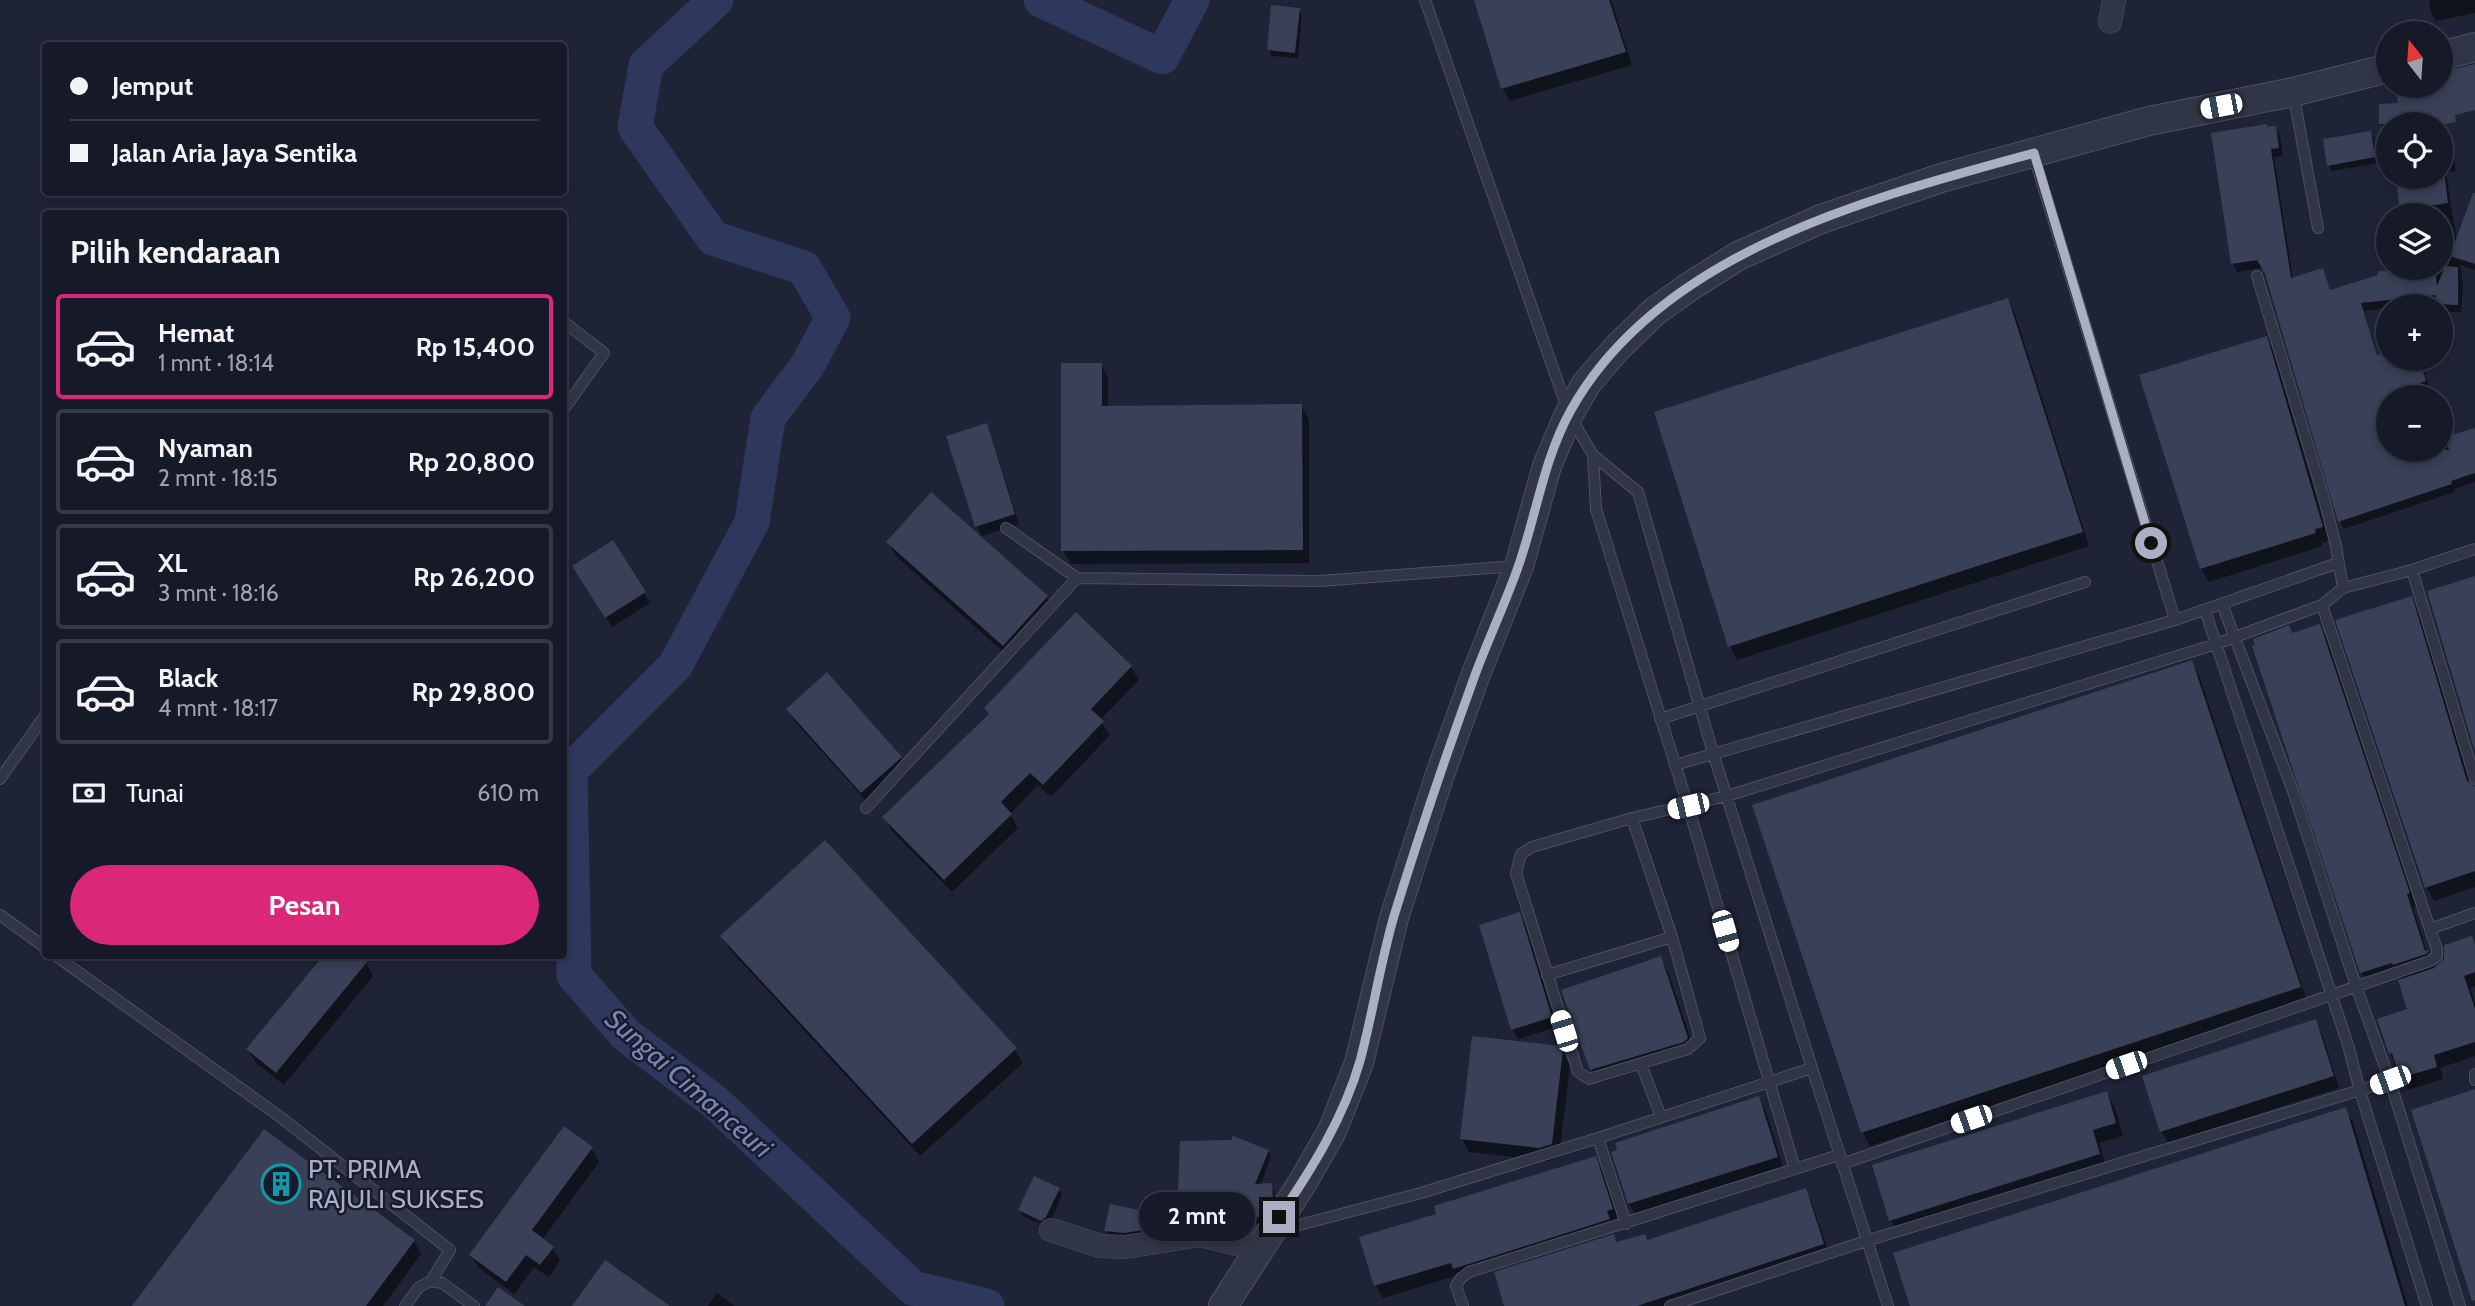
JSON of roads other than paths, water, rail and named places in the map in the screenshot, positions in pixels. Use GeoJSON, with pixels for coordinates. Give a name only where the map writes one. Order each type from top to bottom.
{"type":"FeatureCollection","features":[{"type":"Feature","properties":{"kind":"street"},"geometry":{"type":"LineString","coordinates":[[2454,52],[2475,47]]}},
{"type":"Feature","properties":{"kind":"street"},"geometry":{"type":"LineString","coordinates":[[1223,1306],[1301,1185],[1332,1131],[1359,1063],[1398,905],[1476,674],[1518,566],[1547,466],[1569,414],[1586,384],[1609,357],[1654,312],[1738,256],[1821,219],[1941,178],[2149,121],[2293,92],[2376,71]]}},
{"type":"Feature","properties":{"kind":"street"},"geometry":{"type":"LineString","coordinates":[[1051,1230],[1101,1246],[1125,1247],[1200,1234],[1264,1241]]}},
{"type":"Feature","properties":{"kind":"lane"},"geometry":{"type":"LineString","coordinates":[[1425,0],[1569,414],[1592,455],[1638,492],[1713,753],[1888,1306]]}},
{"type":"Feature","properties":{"kind":"lane"},"geometry":{"type":"LineString","coordinates":[[2293,92],[2318,228]]}},
{"type":"Feature","properties":{"kind":"lane"},"geometry":{"type":"LineString","coordinates":[[2034,153],[2175,621]]}},
{"type":"Feature","properties":{"kind":"lane"},"geometry":{"type":"LineString","coordinates":[[2257,276],[2323,495],[2336,545],[2343,588]]}},
{"type":"Feature","properties":{"kind":"lane"},"geometry":{"type":"LineString","coordinates":[[567,325],[604,354],[567,405]]}},
{"type":"Feature","properties":{"kind":"lane"},"geometry":{"type":"LineString","coordinates":[[1592,455],[1596,509],[1688,806],[1795,1169]]}},
{"type":"Feature","properties":{"kind":"lane"},"geometry":{"type":"LineString","coordinates":[[1006,528],[1077,578],[1320,581],[1518,566]]}},
{"type":"Feature","properties":{"kind":"lane"},"geometry":{"type":"LineString","coordinates":[[1632,818],[1672,937],[1700,1038],[1688,1049],[1589,1079],[1578,1072],[1516,873],[1521,854],[1532,847],[1632,818],[1727,796],[2217,644],[2322,605],[2343,588],[2412,570],[2475,549]]}},
{"type":"Feature","properties":{"kind":"lane"},"geometry":{"type":"LineString","coordinates":[[1675,765],[2175,621],[2338,563]]}},
{"type":"Feature","properties":{"kind":"lane"},"geometry":{"type":"LineString","coordinates":[[2412,570],[2475,779]]}},
{"type":"Feature","properties":{"kind":"lane"},"geometry":{"type":"LineString","coordinates":[[866,808],[1077,578]]}},
{"type":"Feature","properties":{"kind":"lane"},"geometry":{"type":"LineString","coordinates":[[1660,719],[2085,582]]}},
{"type":"Feature","properties":{"kind":"lane"},"geometry":{"type":"LineString","coordinates":[[2222,604],[2293,791],[2356,986],[2390,1080],[2460,1306]]}},
{"type":"Feature","properties":{"kind":"lane"},"geometry":{"type":"LineString","coordinates":[[1463,1306],[1456,1286],[1469,1272],[1795,1169],[1841,1160],[2437,957],[2437,949],[2322,605]]}},
{"type":"Feature","properties":{"kind":"lane"},"geometry":{"type":"LineString","coordinates":[[2205,610],[2332,993],[2427,1306]]}},
{"type":"Feature","properties":{"kind":"lane"},"geometry":{"type":"LineString","coordinates":[[0,779],[42,720]]}},
{"type":"Feature","properties":{"kind":"lane"},"geometry":{"type":"LineString","coordinates":[[2430,929],[2475,913]]}},
{"type":"Feature","properties":{"kind":"lane"},"geometry":{"type":"LineString","coordinates":[[0,915],[42,945]]}},
{"type":"Feature","properties":{"kind":"lane"},"geometry":{"type":"LineString","coordinates":[[1547,975],[1672,937]]}},
{"type":"Feature","properties":{"kind":"lane"},"geometry":{"type":"LineString","coordinates":[[60,959],[279,1116],[450,1250],[431,1280],[419,1287],[405,1306]]}},
{"type":"Feature","properties":{"kind":"lane"},"geometry":{"type":"LineString","coordinates":[[1641,1064],[1661,1117]]}},
{"type":"Feature","properties":{"kind":"lane"},"geometry":{"type":"LineString","coordinates":[[1264,1241],[1598,1139],[1812,1068]]}},
{"type":"Feature","properties":{"kind":"lane"},"geometry":{"type":"LineString","coordinates":[[2475,1074],[2475,1080]]}},
{"type":"Feature","properties":{"kind":"lane"},"geometry":{"type":"LineString","coordinates":[[1670,1306],[1866,1241],[2390,1080]]}},
{"type":"Feature","properties":{"kind":"lane"},"geometry":{"type":"LineString","coordinates":[[1598,1139],[1626,1224]]}},
{"type":"Feature","properties":{"kind":"lane"},"geometry":{"type":"LineString","coordinates":[[431,1280],[442,1283],[474,1306]]}},
{"type":"Feature","properties":{"kind":"waterway","name":"Sungai Cimanceuri"},"geometry":{"type":"LineString","coordinates":[[716,0],[646,65],[635,127],[713,238],[804,268],[833,318],[807,366],[768,418],[752,522],[675,666],[570,771],[574,975],[626,1035],[716,1103],[913,1288],[987,1306]]}},
{"type":"Feature","properties":{"kind":"waterway","name":"Sungai Cimanceuri"},"geometry":{"type":"LineString","coordinates":[[1041,0],[1162,57],[1192,0]]}},
{"type":"Feature","properties":{"kind":"place","name":"PT. PRIMA RAJULI SUKSES"},"geometry":{"type":"Point","coordinates":[281,1184]}}]}
